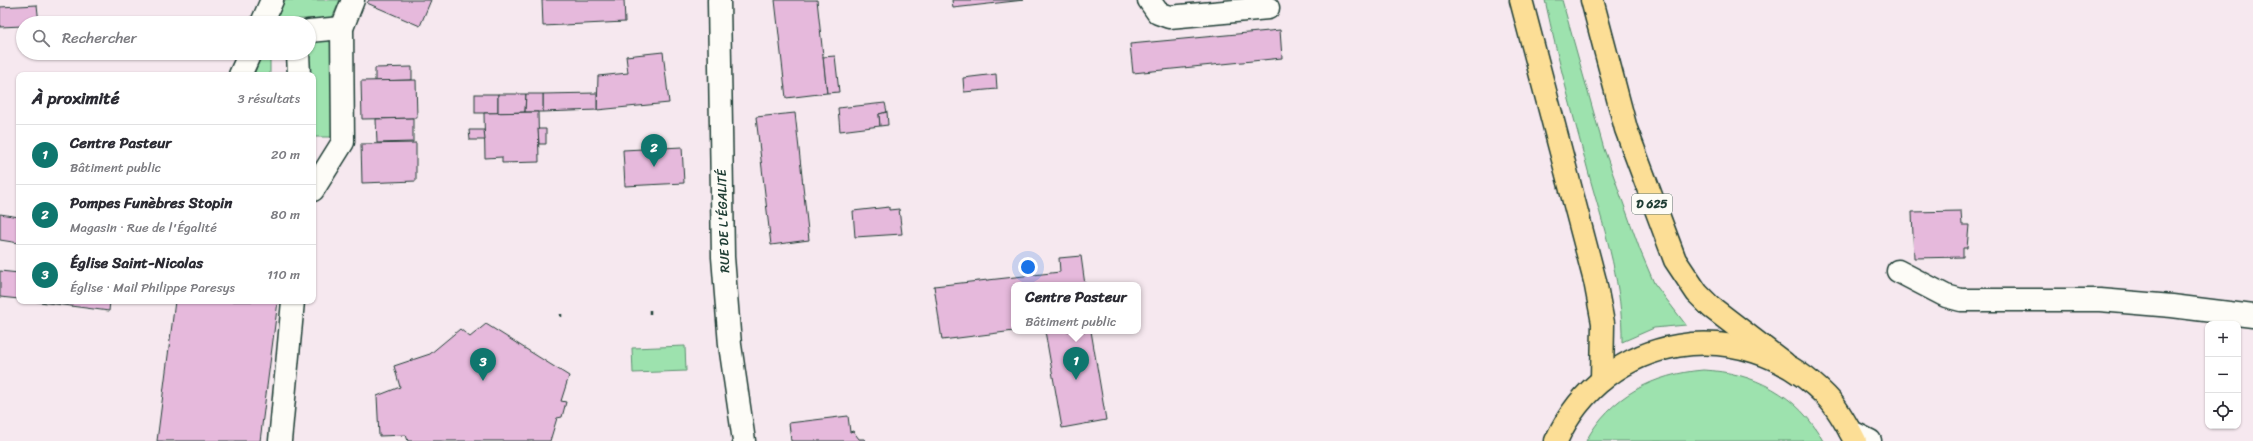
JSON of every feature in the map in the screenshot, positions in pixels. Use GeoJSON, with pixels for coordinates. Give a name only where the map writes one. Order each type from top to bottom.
{"type":"FeatureCollection","features":[{"type":"Feature","properties":{"kind":"main road"},"geometry":{"type":"LineString","coordinates":[[1521,0],[1595,281],[1603,323],[1602,380]]}},
{"type":"Feature","properties":{"kind":"main road","name":"D 625"},"geometry":{"type":"LineString","coordinates":[[1592,0],[1626,129],[1675,260],[1693,288],[1710,307],[1784,363]]}},
{"type":"Feature","properties":{"kind":"main road"},"geometry":{"type":"LineString","coordinates":[[1556,441],[1575,408],[1602,380],[1637,358],[1663,349],[1690,344],[1731,345],[1758,352],[1784,363],[1807,378],[1827,397],[1853,436]]}},
{"type":"Feature","properties":{"kind":"street"},"geometry":{"type":"LineString","coordinates":[[265,16],[272,0]]}},
{"type":"Feature","properties":{"kind":"street"},"geometry":{"type":"LineString","coordinates":[[316,185],[343,142],[342,28],[353,0]]}},
{"type":"Feature","properties":{"kind":"street","name":"RUE DE L'ÉGALITÉ"},"geometry":{"type":"LineString","coordinates":[[719,0],[723,257],[732,358],[744,441]]}},
{"type":"Feature","properties":{"kind":"street"},"geometry":{"type":"LineString","coordinates":[[1149,0],[1158,13],[1169,17],[1268,8]]}},
{"type":"Feature","properties":{"kind":"street"},"geometry":{"type":"LineString","coordinates":[[316,30],[342,28]]}},
{"type":"Feature","properties":{"kind":"street"},"geometry":{"type":"LineString","coordinates":[[241,72],[247,60]]}},
{"type":"Feature","properties":{"kind":"street"},"geometry":{"type":"LineString","coordinates":[[298,60],[299,72]]}},
{"type":"Feature","properties":{"kind":"street"},"geometry":{"type":"LineString","coordinates":[[1898,271],[1946,296],[1961,300],[2100,300],[2185,307],[2253,316]]}},
{"type":"Feature","properties":{"kind":"street"},"geometry":{"type":"LineString","coordinates":[[280,441],[293,304]]}},
{"type":"Feature","properties":{"kind":"street"},"geometry":{"type":"LineString","coordinates":[[1853,436],[1870,441]]}},
{"type":"Feature","properties":{"kind":"green space"},"geometry":{"type":"Polygon","coordinates":[[[285,0],[340,0],[332,18],[316,19],[316,16],[278,16],[285,0]]]}},
{"type":"Feature","properties":{"kind":"green space"},"geometry":{"type":"Polygon","coordinates":[[[1545,0],[1562,0],[1604,149],[1640,250],[1654,283],[1686,325],[1654,328],[1622,342],[1620,301],[1608,241],[1555,46],[1545,0]]]}},
{"type":"Feature","properties":{"kind":"green space"},"geometry":{"type":"Polygon","coordinates":[[[331,37],[333,137],[316,137],[316,72],[307,72],[308,60],[316,60],[316,38],[331,37]]]}},
{"type":"Feature","properties":{"kind":"green space"},"geometry":{"type":"Polygon","coordinates":[[[259,60],[270,60],[270,72],[255,72],[259,60]]]}},
{"type":"Feature","properties":{"kind":"green space"},"geometry":{"type":"Polygon","coordinates":[[[685,346],[686,371],[633,373],[632,348],[685,346]]]}},
{"type":"Feature","properties":{"kind":"green space"},"geometry":{"type":"Polygon","coordinates":[[[1703,370],[1739,375],[1757,381],[1773,389],[1788,399],[1801,411],[1813,425],[1823,441],[1586,441],[1596,425],[1608,411],[1635,390],[1667,376],[1703,370]]]}},
{"type":"Feature","properties":{"kind":"building"},"geometry":{"type":"Polygon","coordinates":[[[369,0],[431,0],[420,26],[367,3],[369,0]]]}},
{"type":"Feature","properties":{"kind":"building"},"geometry":{"type":"Polygon","coordinates":[[[542,0],[624,0],[625,22],[543,26],[542,0]]]}},
{"type":"Feature","properties":{"kind":"building"},"geometry":{"type":"Polygon","coordinates":[[[775,0],[817,0],[827,93],[786,98],[775,0]]]}},
{"type":"Feature","properties":{"kind":"building"},"geometry":{"type":"Polygon","coordinates":[[[952,0],[1024,0],[953,8],[952,0]]]}},
{"type":"Feature","properties":{"kind":"building"},"geometry":{"type":"Polygon","coordinates":[[[37,5],[38,16],[16,16],[16,26],[0,27],[0,7],[37,5]]]}},
{"type":"Feature","properties":{"kind":"building"},"geometry":{"type":"Polygon","coordinates":[[[1280,30],[1282,58],[1133,73],[1130,44],[1280,30]]]}},
{"type":"Feature","properties":{"kind":"building"},"geometry":{"type":"Polygon","coordinates":[[[663,52],[669,103],[597,110],[598,76],[628,73],[626,56],[663,52]]]}},
{"type":"Feature","properties":{"kind":"building"},"geometry":{"type":"Polygon","coordinates":[[[835,56],[839,92],[827,93],[823,57],[835,56]]]}},
{"type":"Feature","properties":{"kind":"building"},"geometry":{"type":"Polygon","coordinates":[[[412,67],[412,80],[375,81],[375,68],[412,67]]]}},
{"type":"Feature","properties":{"kind":"building"},"geometry":{"type":"Polygon","coordinates":[[[996,74],[997,89],[964,92],[963,78],[996,74]]]}},
{"type":"Feature","properties":{"kind":"building"},"geometry":{"type":"Polygon","coordinates":[[[416,80],[417,118],[362,119],[361,81],[416,80]]]}},
{"type":"Feature","properties":{"kind":"building"},"geometry":{"type":"Polygon","coordinates":[[[597,93],[597,110],[543,112],[543,94],[597,93]]]}},
{"type":"Feature","properties":{"kind":"building"},"geometry":{"type":"Polygon","coordinates":[[[475,94],[498,94],[498,113],[475,113],[475,94]]]}},
{"type":"Feature","properties":{"kind":"building"},"geometry":{"type":"Polygon","coordinates":[[[498,94],[526,94],[525,112],[498,113],[498,94]]]}},
{"type":"Feature","properties":{"kind":"building"},"geometry":{"type":"Polygon","coordinates":[[[526,94],[543,94],[543,112],[525,112],[526,94]]]}},
{"type":"Feature","properties":{"kind":"building"},"geometry":{"type":"Polygon","coordinates":[[[885,103],[887,112],[879,114],[880,126],[840,131],[838,108],[885,103]]]}},
{"type":"Feature","properties":{"kind":"building"},"geometry":{"type":"Polygon","coordinates":[[[538,112],[539,162],[502,163],[502,157],[485,158],[484,113],[538,112]]]}},
{"type":"Feature","properties":{"kind":"building"},"geometry":{"type":"Polygon","coordinates":[[[887,112],[888,125],[880,126],[879,114],[887,112]]]}},
{"type":"Feature","properties":{"kind":"building"},"geometry":{"type":"Polygon","coordinates":[[[795,113],[809,240],[771,245],[756,117],[795,113]]]}},
{"type":"Feature","properties":{"kind":"building"},"geometry":{"type":"Polygon","coordinates":[[[413,118],[413,142],[377,143],[376,119],[413,118]]]}},
{"type":"Feature","properties":{"kind":"building"},"geometry":{"type":"Polygon","coordinates":[[[538,129],[546,129],[546,144],[539,144],[538,129]]]}},
{"type":"Feature","properties":{"kind":"building"},"geometry":{"type":"Polygon","coordinates":[[[469,130],[484,130],[485,140],[470,140],[469,130]]]}},
{"type":"Feature","properties":{"kind":"building"},"geometry":{"type":"Polygon","coordinates":[[[416,143],[416,181],[362,183],[361,144],[416,143]]]}},
{"type":"Feature","properties":{"kind":"building"},"geometry":{"type":"Polygon","coordinates":[[[682,147],[684,183],[625,186],[623,150],[682,147]]]}},
{"type":"Feature","properties":{"kind":"building"},"geometry":{"type":"Polygon","coordinates":[[[889,207],[889,210],[899,209],[902,234],[855,237],[853,211],[889,207]]]}},
{"type":"Feature","properties":{"kind":"building"},"geometry":{"type":"Polygon","coordinates":[[[1961,211],[1962,225],[1969,225],[1967,248],[1963,248],[1963,257],[1914,258],[1912,212],[1961,211]]]}},
{"type":"Feature","properties":{"kind":"building"},"geometry":{"type":"Polygon","coordinates":[[[0,214],[16,217],[16,243],[0,240],[0,214]]]}},
{"type":"Feature","properties":{"kind":"building"},"geometry":{"type":"Polygon","coordinates":[[[1081,256],[1085,282],[1011,282],[1011,331],[942,340],[934,286],[1060,272],[1059,258],[1081,256]]]}},
{"type":"Feature","properties":{"kind":"building"},"geometry":{"type":"Polygon","coordinates":[[[0,271],[16,273],[16,299],[0,297],[0,271]]]}},
{"type":"Feature","properties":{"kind":"building"},"geometry":{"type":"Polygon","coordinates":[[[55,304],[110,304],[109,311],[55,304]]]}},
{"type":"Feature","properties":{"kind":"building"},"geometry":{"type":"Polygon","coordinates":[[[175,304],[278,304],[260,441],[157,441],[175,304]]]}},
{"type":"Feature","properties":{"kind":"building"},"geometry":{"type":"Polygon","coordinates":[[[486,324],[569,376],[561,401],[566,402],[562,417],[557,418],[550,441],[408,441],[406,435],[379,436],[377,396],[400,387],[394,366],[430,354],[460,329],[470,337],[486,324]]]}},
{"type":"Feature","properties":{"kind":"building"},"geometry":{"type":"Polygon","coordinates":[[[1046,334],[1092,334],[1106,420],[1062,428],[1046,334]]]}},
{"type":"Feature","properties":{"kind":"building"},"geometry":{"type":"Polygon","coordinates":[[[848,416],[850,432],[853,431],[859,439],[865,439],[865,441],[791,441],[789,423],[848,416]]]}},
{"type":"Feature","properties":{"kind":"place","name":"Pompes Funèbres Stopin"},"geometry":{"type":"Point","coordinates":[654,167]}},
{"type":"Feature","properties":{"kind":"place","name":"Centre Pasteur"},"geometry":{"type":"Point","coordinates":[1076,380]}},
{"type":"Feature","properties":{"kind":"place","name":"Église Saint-Nicolas"},"geometry":{"type":"Point","coordinates":[483,381]}}]}
